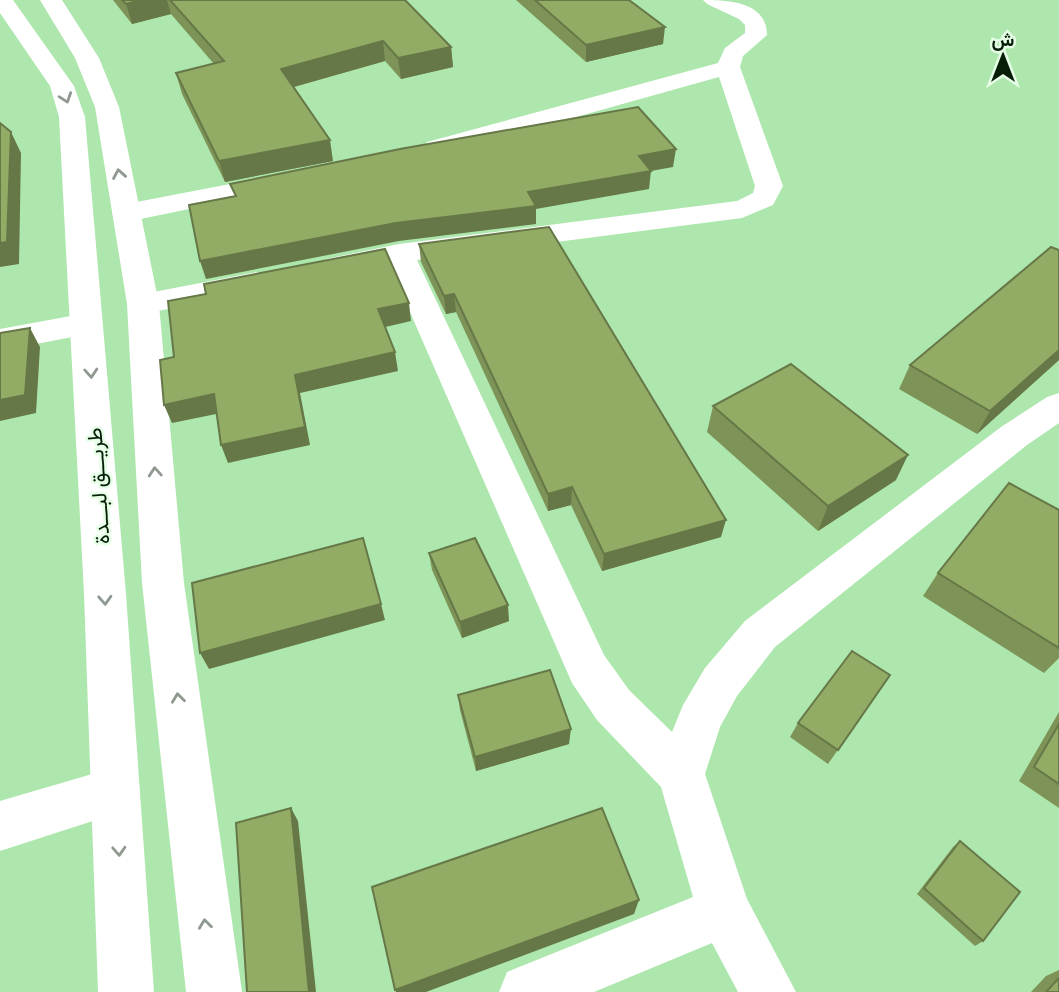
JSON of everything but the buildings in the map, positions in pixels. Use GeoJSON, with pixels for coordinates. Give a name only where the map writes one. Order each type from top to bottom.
{"type":"FeatureCollection","features":[{"type":"Feature","properties":{"kind":"street","name":"طريـــق لبـــدة"},"geometry":{"type":"LineString","coordinates":[[2,0],[62,86],[72,117],[116,791],[126,992]]}},
{"type":"Feature","properties":{"kind":"street"},"geometry":{"type":"LineString","coordinates":[[51,0],[87,58],[107,107],[143,304],[163,583],[214,992]]}},
{"type":"Feature","properties":{"kind":"street"},"geometry":{"type":"LineString","coordinates":[[143,304],[399,253],[742,209],[760,202],[768,195],[769,186],[728,67],[733,53],[756,35],[756,24],[747,14],[714,0]]}},
{"type":"Feature","properties":{"kind":"street"},"geometry":{"type":"LineString","coordinates":[[0,39],[41,54]]}},
{"type":"Feature","properties":{"kind":"street"},"geometry":{"type":"LineString","coordinates":[[406,156],[728,67]]}},
{"type":"Feature","properties":{"kind":"street"},"geometry":{"type":"LineString","coordinates":[[126,213],[313,176]]}},
{"type":"Feature","properties":{"kind":"street"},"geometry":{"type":"LineString","coordinates":[[399,253],[588,669],[613,705],[681,774],[724,911],[768,992]]}},
{"type":"Feature","properties":{"kind":"street"},"geometry":{"type":"LineString","coordinates":[[0,340],[87,324]]}},
{"type":"Feature","properties":{"kind":"street"},"geometry":{"type":"LineString","coordinates":[[681,774],[699,720],[721,682],[760,634],[1003,444],[1059,406]]}},
{"type":"Feature","properties":{"kind":"street"},"geometry":{"type":"LineString","coordinates":[[0,826],[116,791]]}},
{"type":"Feature","properties":{"kind":"street"},"geometry":{"type":"LineString","coordinates":[[527,992],[724,911]]}}]}
